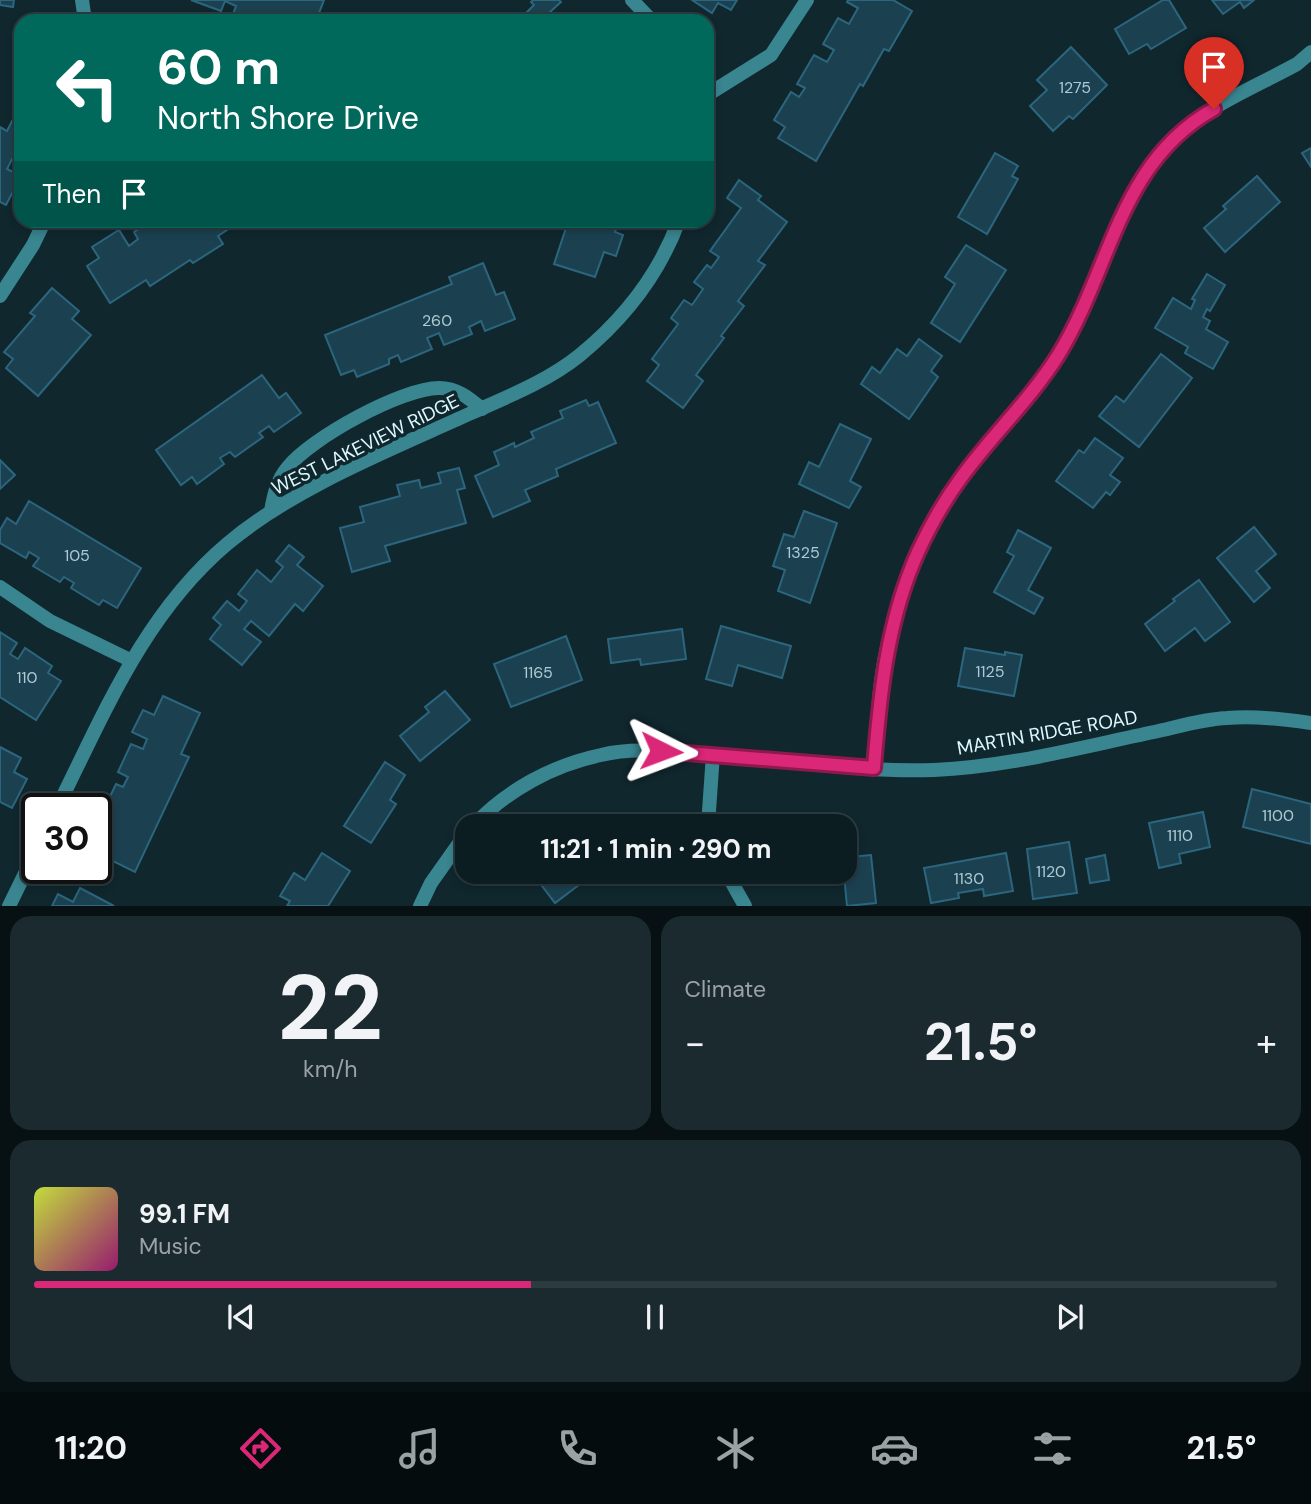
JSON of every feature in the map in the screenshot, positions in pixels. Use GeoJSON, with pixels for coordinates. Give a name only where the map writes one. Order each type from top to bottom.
{"type":"FeatureCollection","features":[{"type":"Feature","properties":{"kind":"street"},"geometry":{"type":"LineString","coordinates":[[632,0],[645,14]]}},
{"type":"Feature","properties":{"kind":"street"},"geometry":{"type":"LineString","coordinates":[[714,91],[771,55],[807,0]]}},
{"type":"Feature","properties":{"kind":"street"},"geometry":{"type":"LineString","coordinates":[[874,768],[879,695],[887,648],[901,596],[918,552],[961,478],[1034,390],[1059,354],[1086,304],[1129,200],[1149,166],[1170,141],[1194,121],[1297,64],[1311,52]]}},
{"type":"Feature","properties":{"kind":"street"},"geometry":{"type":"LineString","coordinates":[[0,296],[41,228]]}},
{"type":"Feature","properties":{"kind":"street","name":"WEST LAKEVIEW RIDGE"},"geometry":{"type":"LineString","coordinates":[[64,793],[130,660],[158,617],[190,578],[227,544],[271,511],[365,461],[537,383],[568,363],[618,320],[653,277],[676,228]]}},
{"type":"Feature","properties":{"kind":"street"},"geometry":{"type":"LineString","coordinates":[[271,511],[275,487],[289,465],[330,433],[369,411],[408,395],[439,388],[461,392],[482,409]]}},
{"type":"Feature","properties":{"kind":"street"},"geometry":{"type":"LineString","coordinates":[[0,587],[50,621],[130,660]]}},
{"type":"Feature","properties":{"kind":"street","name":"MARTIN RIDGE ROAD"},"geometry":{"type":"LineString","coordinates":[[487,814],[511,794],[541,776],[601,755],[636,750],[934,770],[993,765],[1223,718],[1267,717],[1311,723]]}},
{"type":"Feature","properties":{"kind":"street"},"geometry":{"type":"LineString","coordinates":[[709,814],[713,754]]}},
{"type":"Feature","properties":{"kind":"street"},"geometry":{"type":"LineString","coordinates":[[420,905],[431,883],[455,849]]}},
{"type":"Feature","properties":{"kind":"street"},"geometry":{"type":"LineString","coordinates":[[9,905],[21,881]]}},
{"type":"Feature","properties":{"kind":"street"},"geometry":{"type":"LineString","coordinates":[[733,884],[745,905]]}},
{"type":"Feature","properties":{"kind":"building"},"geometry":{"type":"Polygon","coordinates":[[[0,0],[14,0],[13,7],[0,5],[0,0]]]}},
{"type":"Feature","properties":{"kind":"building"},"geometry":{"type":"Polygon","coordinates":[[[191,0],[324,0],[319,14],[233,14],[236,6],[225,1],[221,11],[191,0]]]}},
{"type":"Feature","properties":{"kind":"building"},"geometry":{"type":"Polygon","coordinates":[[[692,0],[737,0],[731,10],[718,3],[712,13],[692,0]]]}},
{"type":"Feature","properties":{"kind":"building"},"geometry":{"type":"Polygon","coordinates":[[[893,0],[912,11],[889,51],[884,49],[863,86],[860,84],[816,161],[778,138],[785,127],[774,120],[791,92],[799,97],[805,88],[797,84],[814,55],[827,62],[834,50],[823,44],[838,18],[849,24],[858,8],[847,2],[893,0]]]}},
{"type":"Feature","properties":{"kind":"building"},"geometry":{"type":"Polygon","coordinates":[[[1163,0],[1169,0],[1186,28],[1151,49],[1147,44],[1129,54],[1115,29],[1163,0]]]}},
{"type":"Feature","properties":{"kind":"building"},"geometry":{"type":"Polygon","coordinates":[[[1212,0],[1254,0],[1244,8],[1240,2],[1223,14],[1212,0]]]}},
{"type":"Feature","properties":{"kind":"building"},"geometry":{"type":"Polygon","coordinates":[[[531,2],[561,2],[550,12],[552,14],[525,14],[534,5],[531,2]]]}},
{"type":"Feature","properties":{"kind":"building"},"geometry":{"type":"Polygon","coordinates":[[[1071,47],[1107,85],[1073,119],[1069,116],[1053,131],[1030,106],[1047,90],[1037,80],[1071,47]]]}},
{"type":"Feature","properties":{"kind":"building"},"geometry":{"type":"Polygon","coordinates":[[[12,121],[14,122],[14,160],[12,159],[7,169],[14,172],[14,190],[6,205],[0,202],[0,127],[7,131],[12,121]]]}},
{"type":"Feature","properties":{"kind":"building"},"geometry":{"type":"Polygon","coordinates":[[[1311,148],[1311,167],[1302,153],[1311,148]]]}},
{"type":"Feature","properties":{"kind":"building"},"geometry":{"type":"Polygon","coordinates":[[[995,153],[1018,166],[1012,176],[1018,179],[987,234],[958,217],[995,153]]]}},
{"type":"Feature","properties":{"kind":"building"},"geometry":{"type":"Polygon","coordinates":[[[1257,176],[1280,202],[1225,252],[1204,228],[1226,209],[1223,206],[1257,176]]]}},
{"type":"Feature","properties":{"kind":"building"},"geometry":{"type":"Polygon","coordinates":[[[739,180],[761,196],[758,200],[787,222],[758,261],[765,265],[738,301],[744,306],[696,375],[703,381],[683,408],[647,381],[659,365],[652,359],[678,324],[671,318],[684,300],[692,305],[703,289],[694,282],[707,265],[711,268],[719,257],[710,251],[741,208],[727,198],[739,180]]]}},
{"type":"Feature","properties":{"kind":"building"},"geometry":{"type":"Polygon","coordinates":[[[140,228],[227,230],[218,236],[223,244],[193,263],[190,260],[150,286],[146,280],[110,303],[87,266],[99,258],[92,247],[119,230],[129,246],[138,239],[134,232],[140,228]]]}},
{"type":"Feature","properties":{"kind":"building"},"geometry":{"type":"Polygon","coordinates":[[[566,228],[616,228],[615,232],[623,235],[616,256],[604,252],[595,277],[554,264],[566,228]]]}},
{"type":"Feature","properties":{"kind":"building"},"geometry":{"type":"Polygon","coordinates":[[[966,245],[1006,270],[960,342],[931,323],[955,284],[945,277],[966,245]]]}},
{"type":"Feature","properties":{"kind":"building"},"geometry":{"type":"Polygon","coordinates":[[[483,263],[496,295],[504,292],[515,319],[485,331],[481,321],[469,327],[472,334],[444,345],[439,333],[427,338],[432,349],[401,362],[398,355],[389,359],[389,364],[357,377],[354,370],[341,375],[325,335],[452,284],[449,277],[483,263]]]}},
{"type":"Feature","properties":{"kind":"building"},"geometry":{"type":"Polygon","coordinates":[[[1207,274],[1225,285],[1210,311],[1207,309],[1203,317],[1210,321],[1206,329],[1228,342],[1213,369],[1185,353],[1188,347],[1155,328],[1173,298],[1191,309],[1195,300],[1192,299],[1207,274]]]}},
{"type":"Feature","properties":{"kind":"building"},"geometry":{"type":"Polygon","coordinates":[[[52,288],[79,311],[72,319],[91,335],[38,396],[6,368],[13,359],[4,352],[35,316],[30,313],[52,288]]]}},
{"type":"Feature","properties":{"kind":"building"},"geometry":{"type":"Polygon","coordinates":[[[919,339],[942,356],[931,371],[938,377],[909,419],[861,384],[872,367],[880,373],[897,349],[907,356],[919,339]]]}},
{"type":"Feature","properties":{"kind":"building"},"geometry":{"type":"Polygon","coordinates":[[[1161,354],[1192,378],[1139,447],[1099,416],[1116,396],[1124,402],[1161,354]]]}},
{"type":"Feature","properties":{"kind":"building"},"geometry":{"type":"Polygon","coordinates":[[[262,375],[279,398],[286,393],[301,413],[274,432],[269,426],[259,433],[263,437],[235,457],[230,452],[220,458],[224,464],[197,484],[192,477],[181,485],[156,450],[262,375]]]}},
{"type":"Feature","properties":{"kind":"building"},"geometry":{"type":"Polygon","coordinates":[[[586,400],[589,406],[598,402],[616,443],[556,469],[558,476],[525,490],[530,501],[493,517],[475,476],[499,465],[494,452],[514,443],[515,447],[534,438],[531,432],[563,418],[560,411],[586,400]]]}},
{"type":"Feature","properties":{"kind":"building"},"geometry":{"type":"Polygon","coordinates":[[[840,424],[871,439],[850,481],[861,487],[849,508],[799,484],[809,462],[819,467],[840,424]]]}},
{"type":"Feature","properties":{"kind":"building"},"geometry":{"type":"Polygon","coordinates":[[[1095,438],[1123,458],[1110,475],[1120,482],[1110,495],[1106,492],[1093,508],[1056,481],[1079,450],[1084,453],[1095,438]]]}},
{"type":"Feature","properties":{"kind":"building"},"geometry":{"type":"Polygon","coordinates":[[[0,460],[15,475],[0,489],[0,460]]]}},
{"type":"Feature","properties":{"kind":"building"},"geometry":{"type":"Polygon","coordinates":[[[459,468],[465,488],[457,490],[466,523],[385,546],[390,561],[352,572],[340,528],[364,522],[360,507],[400,496],[397,485],[419,480],[421,488],[441,483],[438,473],[459,468]]]}},
{"type":"Feature","properties":{"kind":"building"},"geometry":{"type":"Polygon","coordinates":[[[29,501],[141,568],[117,608],[103,600],[99,605],[71,588],[74,583],[64,577],[60,582],[33,566],[39,558],[29,552],[26,558],[0,543],[0,530],[7,518],[16,524],[29,501]]]}},
{"type":"Feature","properties":{"kind":"building"},"geometry":{"type":"Polygon","coordinates":[[[804,511],[837,523],[810,603],[778,591],[785,570],[773,566],[784,534],[794,537],[804,511]]]}},
{"type":"Feature","properties":{"kind":"building"},"geometry":{"type":"Polygon","coordinates":[[[1254,527],[1276,554],[1256,571],[1270,588],[1254,602],[1217,558],[1254,527]]]}},
{"type":"Feature","properties":{"kind":"building"},"geometry":{"type":"Polygon","coordinates":[[[1018,530],[1051,548],[1028,590],[1043,598],[1034,614],[994,592],[1014,556],[1007,552],[1018,530]]]}},
{"type":"Feature","properties":{"kind":"building"},"geometry":{"type":"Polygon","coordinates":[[[289,545],[304,557],[297,565],[323,586],[303,611],[295,604],[269,636],[251,621],[244,629],[261,642],[242,665],[210,639],[221,625],[213,618],[227,601],[239,611],[247,601],[238,594],[257,570],[271,582],[283,567],[276,561],[289,545]]]}},
{"type":"Feature","properties":{"kind":"building"},"geometry":{"type":"Polygon","coordinates":[[[1199,580],[1230,622],[1205,641],[1195,628],[1165,651],[1145,624],[1199,580]]]}},
{"type":"Feature","properties":{"kind":"building"},"geometry":{"type":"Polygon","coordinates":[[[721,626],[791,646],[782,678],[738,665],[732,686],[706,679],[721,626]]]}},
{"type":"Feature","properties":{"kind":"building"},"geometry":{"type":"Polygon","coordinates":[[[682,629],[686,659],[641,665],[640,659],[611,663],[608,639],[682,629]]]}},
{"type":"Feature","properties":{"kind":"building"},"geometry":{"type":"Polygon","coordinates":[[[0,632],[17,643],[10,654],[18,659],[25,648],[52,666],[48,673],[61,681],[36,720],[0,697],[0,632]]]}},
{"type":"Feature","properties":{"kind":"building"},"geometry":{"type":"Polygon","coordinates":[[[566,636],[582,680],[511,707],[494,664],[566,636]]]}},
{"type":"Feature","properties":{"kind":"building"},"geometry":{"type":"Polygon","coordinates":[[[965,648],[1022,655],[1014,696],[958,686],[965,648]]]}},
{"type":"Feature","properties":{"kind":"building"},"geometry":{"type":"Polygon","coordinates":[[[445,691],[470,720],[420,761],[400,736],[429,712],[425,707],[445,691]]]}},
{"type":"Feature","properties":{"kind":"building"},"geometry":{"type":"Polygon","coordinates":[[[163,696],[200,713],[181,754],[189,757],[135,872],[112,860],[112,793],[116,784],[123,787],[128,777],[118,772],[131,744],[143,749],[147,739],[132,732],[143,710],[154,715],[163,696]]]}},
{"type":"Feature","properties":{"kind":"building"},"geometry":{"type":"Polygon","coordinates":[[[0,747],[21,758],[14,772],[27,779],[12,808],[0,802],[0,747]]]}},
{"type":"Feature","properties":{"kind":"building"},"geometry":{"type":"Polygon","coordinates":[[[385,762],[405,775],[390,800],[396,804],[371,843],[344,826],[385,762]]]}},
{"type":"Feature","properties":{"kind":"building"},"geometry":{"type":"Polygon","coordinates":[[[1252,789],[1311,804],[1311,844],[1243,827],[1252,789]]]}},
{"type":"Feature","properties":{"kind":"building"},"geometry":{"type":"Polygon","coordinates":[[[1203,812],[1210,847],[1179,854],[1181,863],[1159,868],[1149,823],[1203,812]]]}},
{"type":"Feature","properties":{"kind":"building"},"geometry":{"type":"Polygon","coordinates":[[[1069,842],[1077,893],[1033,899],[1027,849],[1069,842]]]}},
{"type":"Feature","properties":{"kind":"building"},"geometry":{"type":"Polygon","coordinates":[[[322,853],[350,871],[328,906],[287,906],[290,901],[280,896],[294,873],[305,880],[322,853]]]}},
{"type":"Feature","properties":{"kind":"building"},"geometry":{"type":"Polygon","coordinates":[[[1006,853],[1013,891],[984,896],[983,889],[958,893],[959,898],[931,903],[924,868],[1006,853]]]}},
{"type":"Feature","properties":{"kind":"building"},"geometry":{"type":"Polygon","coordinates":[[[871,855],[876,903],[847,906],[845,884],[857,884],[857,856],[871,855]]]}},
{"type":"Feature","properties":{"kind":"building"},"geometry":{"type":"Polygon","coordinates":[[[1105,855],[1109,880],[1090,883],[1086,859],[1105,855]]]}},
{"type":"Feature","properties":{"kind":"building"},"geometry":{"type":"Polygon","coordinates":[[[541,884],[580,884],[555,903],[541,884]]]}},
{"type":"Feature","properties":{"kind":"building"},"geometry":{"type":"Polygon","coordinates":[[[80,888],[114,906],[52,906],[58,894],[73,902],[80,888]]]}},
{"type":"Feature","properties":{"kind":"route"},"geometry":{"type":"LineString","coordinates":[[661,751],[874,768],[879,695],[887,648],[901,596],[918,552],[961,478],[1034,390],[1059,354],[1086,304],[1129,200],[1149,166],[1170,141],[1214,109]]}}]}
